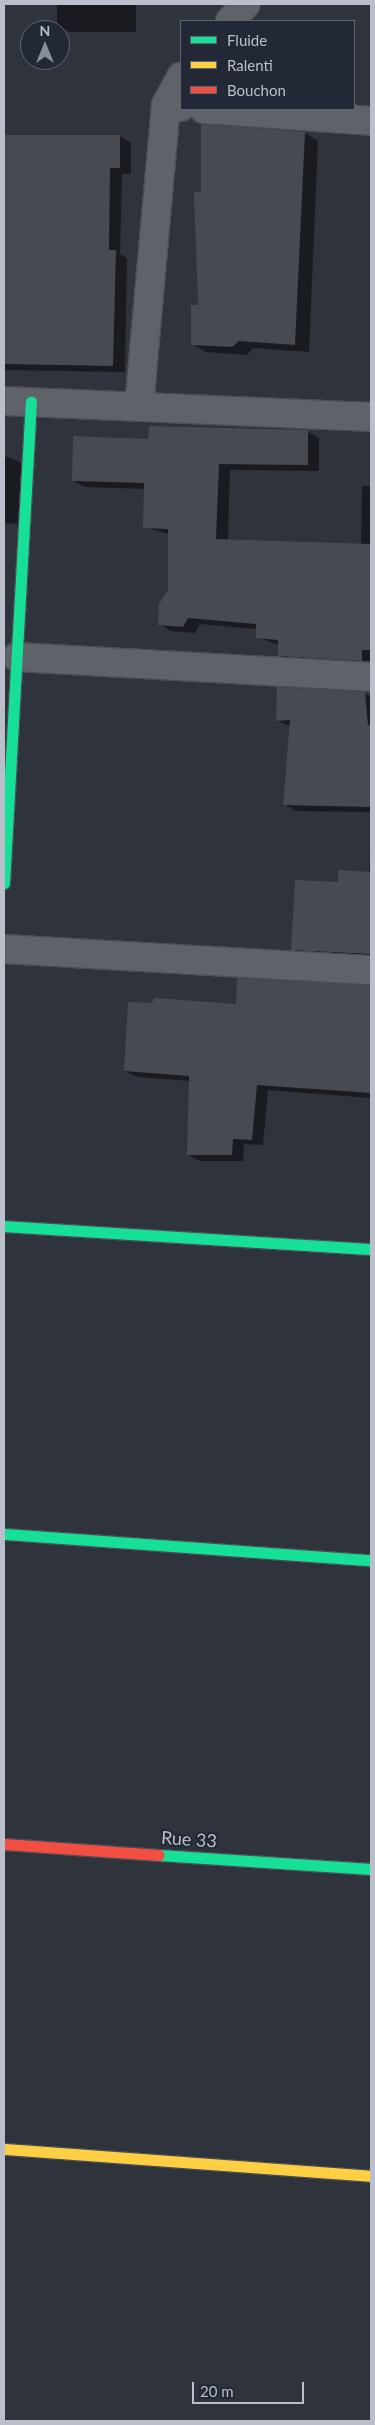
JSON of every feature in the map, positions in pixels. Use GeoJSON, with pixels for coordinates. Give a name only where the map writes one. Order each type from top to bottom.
{"type":"FeatureCollection","features":[{"type":"Feature","properties":{"kind":"street"},"geometry":{"type":"LineString","coordinates":[[231,20],[246,4]]}},
{"type":"Feature","properties":{"kind":"street"},"geometry":{"type":"LineString","coordinates":[[139,407],[174,106],[180,81]]}},
{"type":"Feature","properties":{"kind":"street"},"geometry":{"type":"LineString","coordinates":[[218,110],[371,121]]}},
{"type":"Feature","properties":{"kind":"street"},"geometry":{"type":"LineString","coordinates":[[4,401],[371,417]]}},
{"type":"Feature","properties":{"kind":"street"},"geometry":{"type":"LineString","coordinates":[[4,883],[31,402]]}},
{"type":"Feature","properties":{"kind":"street"},"geometry":{"type":"LineString","coordinates":[[16,657],[371,677]]}},
{"type":"Feature","properties":{"kind":"street"},"geometry":{"type":"LineString","coordinates":[[4,949],[371,970]]}},
{"type":"Feature","properties":{"kind":"street"},"geometry":{"type":"LineString","coordinates":[[4,1226],[371,1249]]}},
{"type":"Feature","properties":{"kind":"street"},"geometry":{"type":"LineString","coordinates":[[4,1534],[371,1560]]}},
{"type":"Feature","properties":{"kind":"street","name":"Rue 33"},"geometry":{"type":"LineString","coordinates":[[4,1844],[371,1869]]}},
{"type":"Feature","properties":{"kind":"street"},"geometry":{"type":"LineString","coordinates":[[4,2149],[371,2176]]}},
{"type":"Feature","properties":{"kind":"building"},"geometry":{"type":"Polygon","coordinates":[[[201,124],[305,132],[295,345],[239,341],[232,347],[191,345],[191,305],[198,305],[194,192],[201,192],[201,124]]]}},
{"type":"Feature","properties":{"kind":"building"},"geometry":{"type":"Polygon","coordinates":[[[4,135],[120,135],[120,168],[110,168],[109,250],[116,250],[113,366],[4,364],[4,135]]]}},
{"type":"Feature","properties":{"kind":"building"},"geometry":{"type":"Polygon","coordinates":[[[149,426],[308,430],[308,465],[219,464],[216,539],[371,544],[371,650],[362,650],[362,661],[278,656],[278,640],[256,638],[256,624],[188,618],[183,627],[158,625],[159,604],[168,590],[168,529],[143,528],[144,483],[72,481],[73,436],[148,439],[149,426]]]}},
{"type":"Feature","properties":{"kind":"building"},"geometry":{"type":"Polygon","coordinates":[[[277,687],[365,692],[368,725],[371,725],[371,807],[283,805],[290,720],[276,721],[277,687]]]}},
{"type":"Feature","properties":{"kind":"building"},"geometry":{"type":"Polygon","coordinates":[[[338,870],[371,872],[371,954],[291,950],[295,880],[338,882],[338,870]]]}},
{"type":"Feature","properties":{"kind":"building"},"geometry":{"type":"Polygon","coordinates":[[[237,978],[371,985],[371,1093],[257,1085],[252,1140],[233,1139],[232,1155],[187,1155],[189,1076],[124,1071],[128,1002],[152,1003],[154,998],[236,1004],[237,978]]]}},
{"type":"Feature","properties":{"kind":"traffic: fast"},"geometry":{"type":"LineString","coordinates":[[4,883],[31,402]]}},
{"type":"Feature","properties":{"kind":"traffic: fast"},"geometry":{"type":"LineString","coordinates":[[4,1226],[371,1249]]}},
{"type":"Feature","properties":{"kind":"traffic: fast"},"geometry":{"type":"LineString","coordinates":[[4,1534],[371,1560]]}},
{"type":"Feature","properties":{"kind":"traffic: fast"},"geometry":{"type":"LineString","coordinates":[[159,1855],[371,1869]]}},
{"type":"Feature","properties":{"kind":"traffic: slow"},"geometry":{"type":"LineString","coordinates":[[4,2149],[371,2176]]}},
{"type":"Feature","properties":{"kind":"traffic: jam"},"geometry":{"type":"LineString","coordinates":[[4,1844],[159,1855]]}}]}
